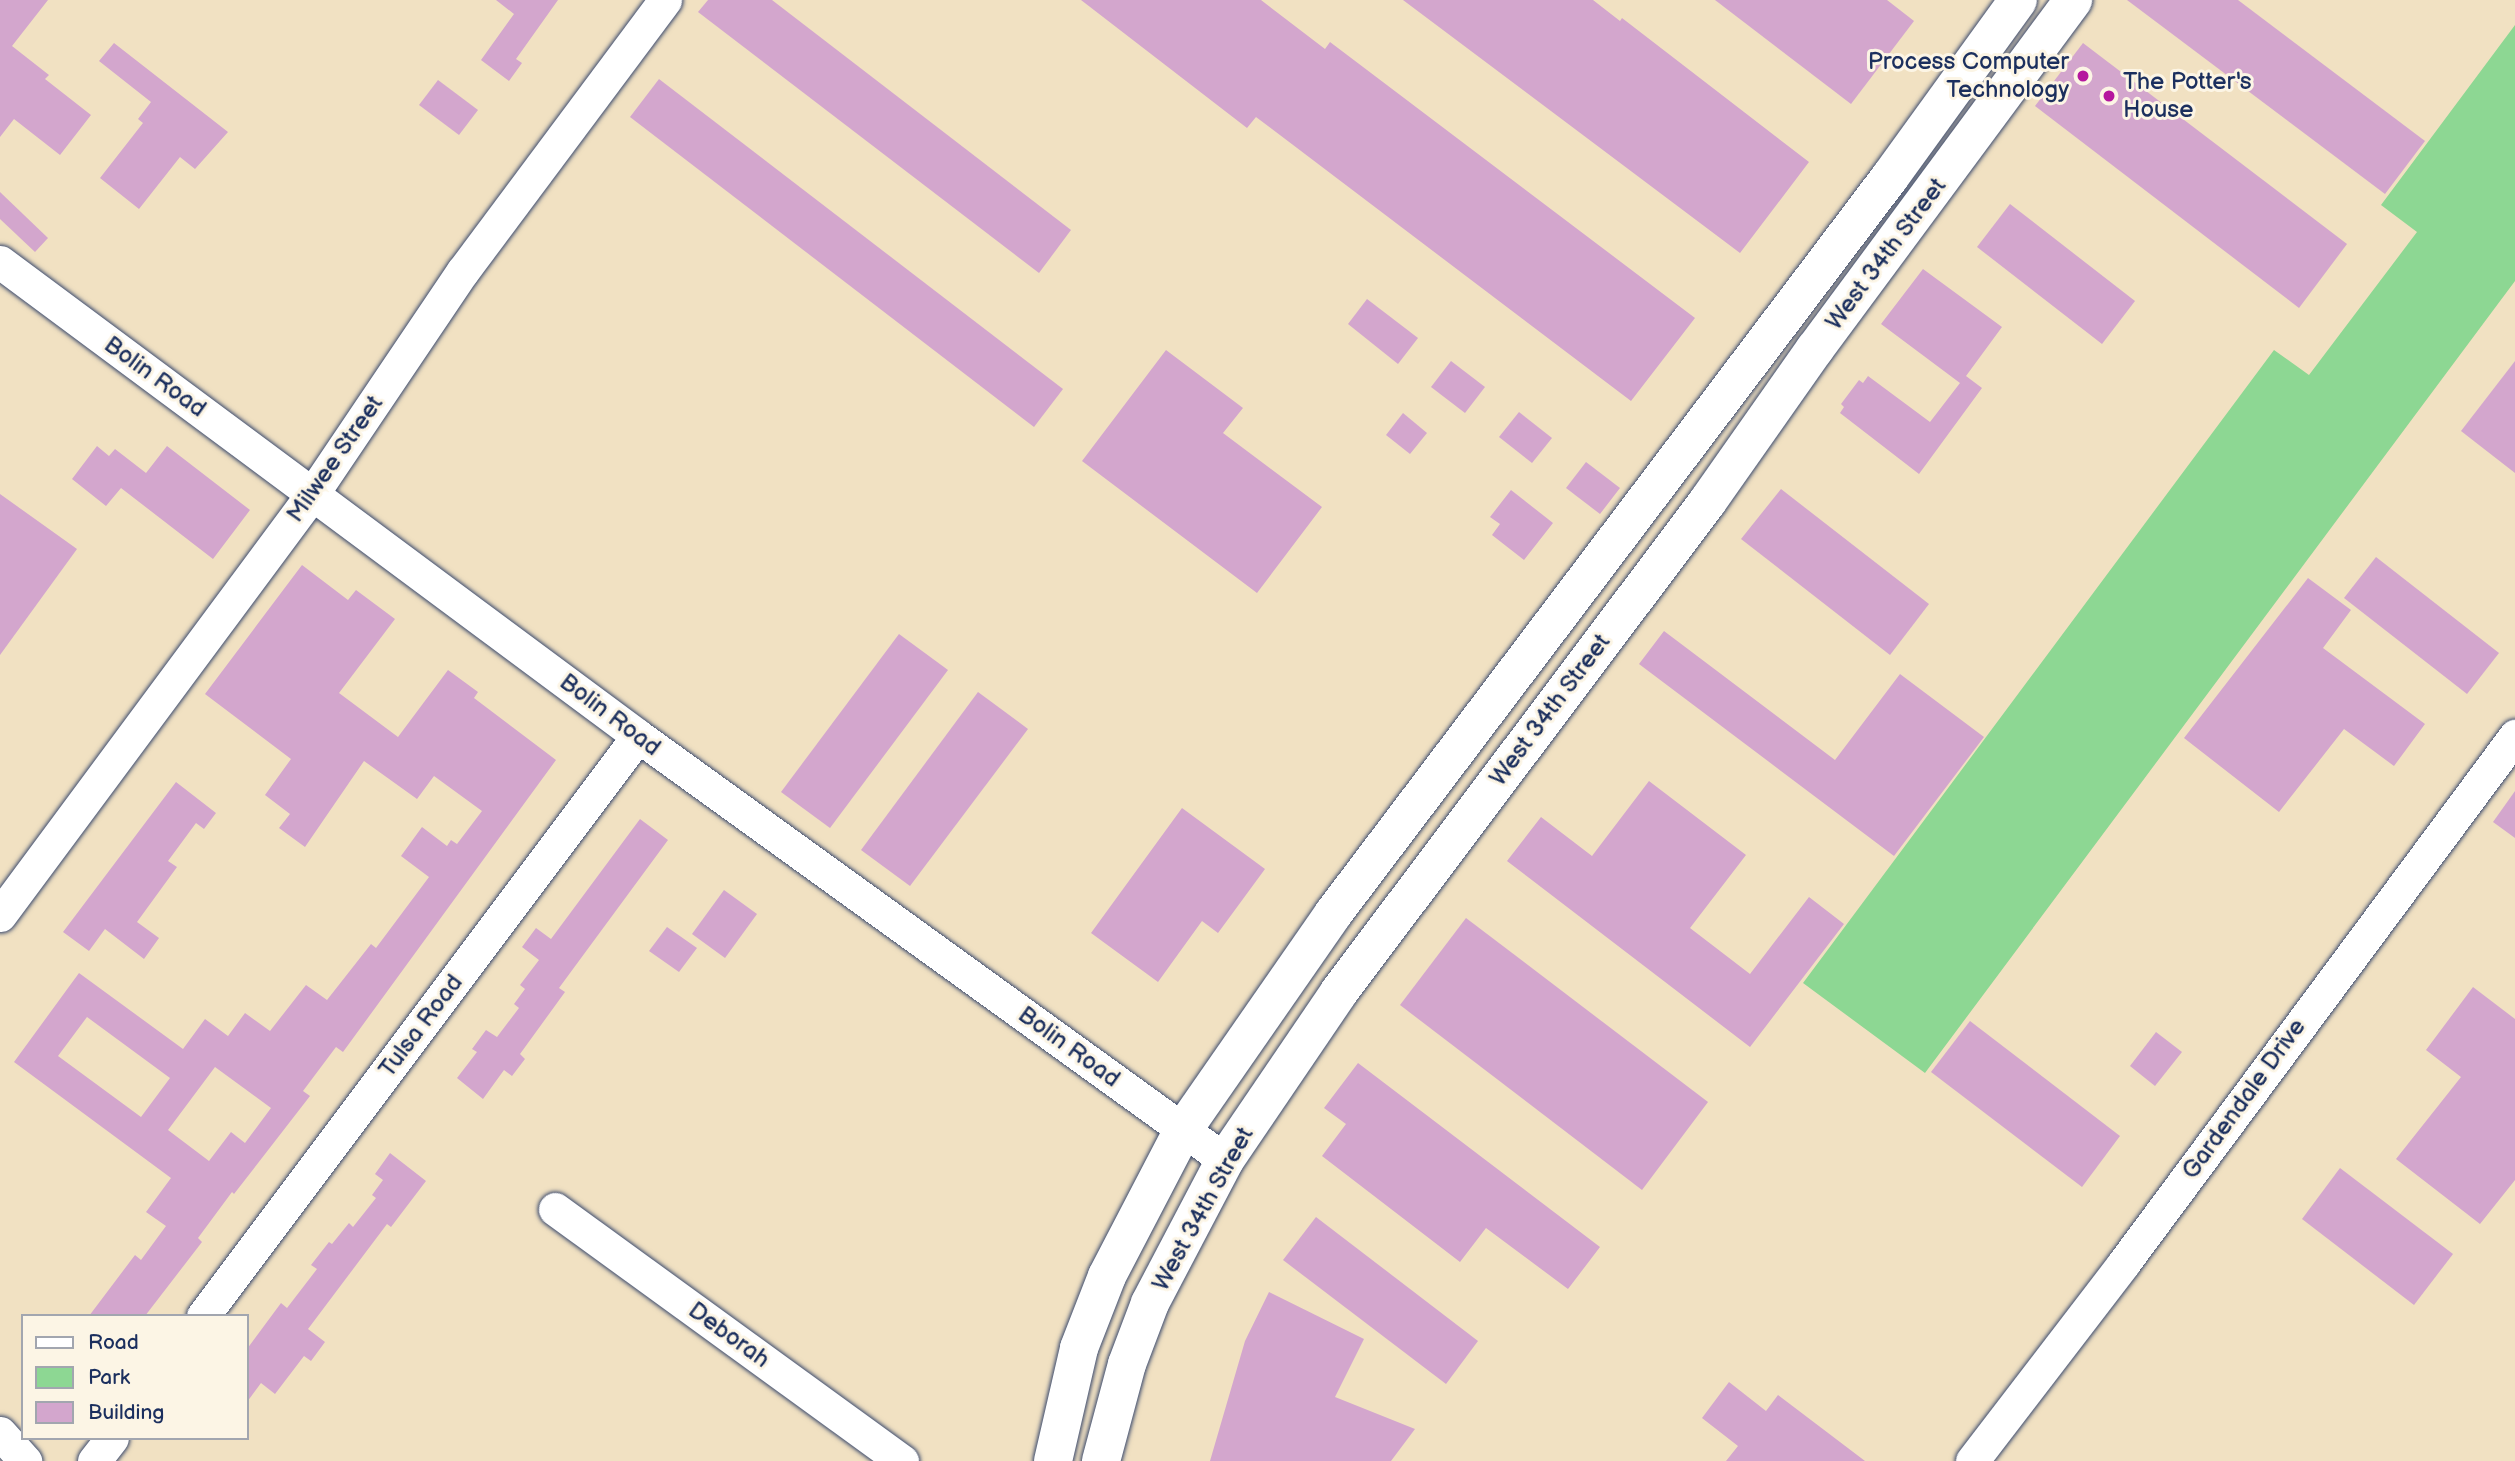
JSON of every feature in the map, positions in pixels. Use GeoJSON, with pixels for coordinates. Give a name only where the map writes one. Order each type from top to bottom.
{"type":"FeatureCollection","features":[{"type":"Feature","properties":{"kind":"main road","name":"West 34th Street"},"geometry":{"type":"LineString","coordinates":[[1053,1461],[1079,1348],[1107,1276],[1183,1130],[1333,914],[1811,282],[2018,0]]}},
{"type":"Feature","properties":{"kind":"main road","name":"West 34th Street"},"geometry":{"type":"LineString","coordinates":[[1101,1461],[1127,1364],[1150,1303],[1225,1160],[1339,992],[1708,501],[1846,307],[2074,0]]}},
{"type":"Feature","properties":{"kind":"main road"},"geometry":{"type":"LineString","coordinates":[[1811,282],[1846,307]]}},
{"type":"Feature","properties":{"kind":"main road"},"geometry":{"type":"LineString","coordinates":[[1423,796],[1461,828]]}},
{"type":"Feature","properties":{"kind":"street","name":"Milwee Street"},"geometry":{"type":"LineString","coordinates":[[0,915],[313,493],[463,271],[665,0]]}},
{"type":"Feature","properties":{"kind":"street","name":"Bolin Road"},"geometry":{"type":"LineString","coordinates":[[0,262],[638,736],[1225,1160]]}},
{"type":"Feature","properties":{"kind":"street","name":"Tulsa Road"},"geometry":{"type":"LineString","coordinates":[[204,1314],[638,736]]}},
{"type":"Feature","properties":{"kind":"street","name":"Gardendale Drive"},"geometry":{"type":"LineString","coordinates":[[1972,1461],[2123,1264],[2515,736]]}},
{"type":"Feature","properties":{"kind":"street","name":"Deborah"},"geometry":{"type":"LineString","coordinates":[[555,1209],[902,1461]]}},
{"type":"Feature","properties":{"kind":"street"},"geometry":{"type":"LineString","coordinates":[[0,1433],[25,1461]]}},
{"type":"Feature","properties":{"kind":"street"},"geometry":{"type":"LineString","coordinates":[[94,1461],[110,1440]]}},
{"type":"Feature","properties":{"kind":"green space"},"geometry":{"type":"Polygon","coordinates":[[[2515,25],[2515,281],[1925,1073],[1803,983],[2274,350],[2309,375],[2417,232],[2381,205],[2515,25]]]}},
{"type":"Feature","properties":{"kind":"building"},"geometry":{"type":"Polygon","coordinates":[[[0,0],[48,0],[12,46],[49,75],[45,79],[91,115],[60,155],[14,119],[0,137],[0,0]]]}},
{"type":"Feature","properties":{"kind":"building"},"geometry":{"type":"Polygon","coordinates":[[[496,0],[558,0],[516,59],[522,63],[509,81],[481,60],[514,14],[496,0]]]}},
{"type":"Feature","properties":{"kind":"building"},"geometry":{"type":"Polygon","coordinates":[[[708,0],[772,0],[1071,230],[1039,273],[698,12],[708,0]]]}},
{"type":"Feature","properties":{"kind":"building"},"geometry":{"type":"Polygon","coordinates":[[[1081,0],[1261,0],[1325,49],[1330,42],[1695,318],[1631,401],[1256,117],[1247,128],[1081,0]]]}},
{"type":"Feature","properties":{"kind":"building"},"geometry":{"type":"Polygon","coordinates":[[[1403,0],[1593,0],[1620,21],[1622,18],[1809,162],[1740,253],[1403,0]]]}},
{"type":"Feature","properties":{"kind":"building"},"geometry":{"type":"Polygon","coordinates":[[[1715,0],[1887,0],[1914,21],[1851,104],[1715,0]]]}},
{"type":"Feature","properties":{"kind":"building"},"geometry":{"type":"Polygon","coordinates":[[[2127,0],[2238,0],[2425,141],[2385,194],[2127,0]]]}},
{"type":"Feature","properties":{"kind":"building"},"geometry":{"type":"Polygon","coordinates":[[[114,43],[228,132],[195,169],[180,157],[139,209],[100,178],[143,123],[138,119],[151,102],[99,61],[114,43]]]}},
{"type":"Feature","properties":{"kind":"building"},"geometry":{"type":"Polygon","coordinates":[[[2083,43],[2347,244],[2299,308],[2035,106],[2083,43]]]}},
{"type":"Feature","properties":{"kind":"building"},"geometry":{"type":"Polygon","coordinates":[[[659,79],[1063,389],[1034,427],[630,117],[659,79]]]}},
{"type":"Feature","properties":{"kind":"building"},"geometry":{"type":"Polygon","coordinates":[[[438,80],[478,110],[459,135],[419,105],[438,80]]]}},
{"type":"Feature","properties":{"kind":"building"},"geometry":{"type":"Polygon","coordinates":[[[0,192],[48,238],[35,252],[0,219],[0,192]]]}},
{"type":"Feature","properties":{"kind":"building"},"geometry":{"type":"Polygon","coordinates":[[[2010,204],[2135,301],[2102,344],[1977,247],[2010,204]]]}},
{"type":"Feature","properties":{"kind":"building"},"geometry":{"type":"Polygon","coordinates":[[[1923,269],[2002,327],[1966,376],[1982,388],[1919,474],[1840,413],[1844,407],[1841,404],[1859,380],[1863,383],[1868,376],[1930,422],[1960,383],[1881,324],[1923,269]]]}},
{"type":"Feature","properties":{"kind":"building"},"geometry":{"type":"Polygon","coordinates":[[[1367,299],[1418,338],[1398,364],[1348,324],[1367,299]]]}},
{"type":"Feature","properties":{"kind":"building"},"geometry":{"type":"Polygon","coordinates":[[[1166,350],[1243,408],[1223,433],[1322,507],[1257,593],[1082,461],[1166,350]]]}},
{"type":"Feature","properties":{"kind":"building"},"geometry":{"type":"Polygon","coordinates":[[[1451,361],[1485,387],[1465,413],[1431,387],[1451,361]]]}},
{"type":"Feature","properties":{"kind":"building"},"geometry":{"type":"Polygon","coordinates":[[[2515,361],[2515,473],[2461,431],[2515,361]]]}},
{"type":"Feature","properties":{"kind":"building"},"geometry":{"type":"Polygon","coordinates":[[[1519,412],[1552,438],[1532,463],[1499,437],[1519,412]]]}},
{"type":"Feature","properties":{"kind":"building"},"geometry":{"type":"Polygon","coordinates":[[[1403,413],[1427,433],[1410,454],[1386,435],[1403,413]]]}},
{"type":"Feature","properties":{"kind":"building"},"geometry":{"type":"Polygon","coordinates":[[[97,446],[109,456],[115,449],[146,473],[167,446],[250,510],[213,559],[121,488],[106,506],[72,479],[97,446]]]}},
{"type":"Feature","properties":{"kind":"building"},"geometry":{"type":"Polygon","coordinates":[[[1586,462],[1620,488],[1600,514],[1566,488],[1586,462]]]}},
{"type":"Feature","properties":{"kind":"building"},"geometry":{"type":"Polygon","coordinates":[[[1781,489],[1929,604],[1890,655],[1741,539],[1781,489]]]}},
{"type":"Feature","properties":{"kind":"building"},"geometry":{"type":"Polygon","coordinates":[[[1511,490],[1553,523],[1524,560],[1492,535],[1500,524],[1490,517],[1511,490]]]}},
{"type":"Feature","properties":{"kind":"building"},"geometry":{"type":"Polygon","coordinates":[[[0,494],[77,549],[0,655],[0,494]]]}},
{"type":"Feature","properties":{"kind":"building"},"geometry":{"type":"Polygon","coordinates":[[[2376,557],[2499,653],[2467,694],[2344,598],[2376,557]]]}},
{"type":"Feature","properties":{"kind":"building"},"geometry":{"type":"Polygon","coordinates":[[[302,565],[348,600],[356,590],[395,619],[339,693],[398,737],[448,670],[478,692],[474,698],[556,760],[343,1052],[336,1047],[303,1091],[310,1096],[234,1194],[232,1192],[198,1238],[202,1242],[147,1314],[91,1314],[135,1255],[141,1260],[166,1226],[146,1212],[171,1178],[14,1062],[79,973],[183,1049],[205,1019],[228,1036],[245,1013],[270,1031],[306,985],[327,1000],[371,944],[376,948],[429,877],[401,856],[422,827],[447,846],[451,840],[457,844],[482,811],[434,776],[417,799],[364,761],[305,847],[279,828],[290,814],[265,795],[291,759],[205,694],[302,565]],[[87,1017],[58,1056],[141,1117],[170,1078],[87,1017]],[[215,1067],[168,1130],[209,1161],[231,1132],[245,1143],[271,1108],[215,1067]]]}},
{"type":"Feature","properties":{"kind":"building"},"geometry":{"type":"Polygon","coordinates":[[[2308,578],[2351,610],[2323,648],[2425,724],[2394,766],[2344,729],[2279,812],[2184,738],[2308,578]]]}},
{"type":"Feature","properties":{"kind":"building"},"geometry":{"type":"Polygon","coordinates":[[[1664,631],[1835,760],[1900,674],[1984,737],[1894,856],[1639,664],[1664,631]]]}},
{"type":"Feature","properties":{"kind":"building"},"geometry":{"type":"Polygon","coordinates":[[[899,634],[948,670],[830,828],[781,792],[899,634]]]}},
{"type":"Feature","properties":{"kind":"building"},"geometry":{"type":"Polygon","coordinates":[[[978,692],[1028,729],[910,886],[861,850],[978,692]]]}},
{"type":"Feature","properties":{"kind":"building"},"geometry":{"type":"Polygon","coordinates":[[[1649,781],[1746,855],[1690,928],[1750,974],[1809,897],[1844,924],[1750,1047],[1507,861],[1541,817],[1592,856],[1649,781]]]}},
{"type":"Feature","properties":{"kind":"building"},"geometry":{"type":"Polygon","coordinates":[[[176,782],[216,813],[204,829],[196,823],[168,861],[177,867],[137,922],[159,938],[144,959],[105,929],[89,951],[63,932],[176,782]]]}},
{"type":"Feature","properties":{"kind":"building"},"geometry":{"type":"Polygon","coordinates":[[[2515,791],[2515,838],[2493,822],[2515,791]]]}},
{"type":"Feature","properties":{"kind":"building"},"geometry":{"type":"Polygon","coordinates":[[[1182,808],[1265,869],[1218,933],[1202,921],[1158,982],[1091,933],[1182,808]]]}},
{"type":"Feature","properties":{"kind":"building"},"geometry":{"type":"Polygon","coordinates":[[[640,819],[668,840],[559,988],[565,992],[520,1054],[525,1059],[512,1076],[504,1070],[483,1099],[457,1078],[477,1052],[472,1049],[486,1030],[497,1037],[519,1008],[514,1004],[525,989],[520,985],[539,960],[522,947],[536,928],[551,939],[640,819]]]}},
{"type":"Feature","properties":{"kind":"building"},"geometry":{"type":"Polygon","coordinates":[[[724,890],[757,914],[725,958],[692,934],[724,890]]]}},
{"type":"Feature","properties":{"kind":"building"},"geometry":{"type":"Polygon","coordinates":[[[1466,918],[1708,1102],[1642,1190],[1400,1005],[1466,918]]]}},
{"type":"Feature","properties":{"kind":"building"},"geometry":{"type":"Polygon","coordinates":[[[667,927],[697,948],[679,972],[649,951],[667,927]]]}},
{"type":"Feature","properties":{"kind":"building"},"geometry":{"type":"Polygon","coordinates":[[[2473,987],[2515,1019],[2515,1180],[2480,1224],[2396,1159],[2461,1077],[2426,1050],[2473,987]]]}},
{"type":"Feature","properties":{"kind":"building"},"geometry":{"type":"Polygon","coordinates":[[[1970,1021],[2120,1136],[2082,1187],[1931,1072],[1970,1021]]]}},
{"type":"Feature","properties":{"kind":"building"},"geometry":{"type":"Polygon","coordinates":[[[2156,1032],[2182,1052],[2155,1086],[2130,1066],[2156,1032]]]}},
{"type":"Feature","properties":{"kind":"building"},"geometry":{"type":"Polygon","coordinates":[[[1358,1063],[1600,1247],[1568,1289],[1486,1228],[1460,1262],[1322,1156],[1346,1124],[1324,1108],[1358,1063]]]}},
{"type":"Feature","properties":{"kind":"building"},"geometry":{"type":"Polygon","coordinates":[[[390,1153],[426,1181],[391,1227],[387,1224],[308,1329],[325,1342],[311,1361],[304,1356],[275,1394],[261,1383],[248,1401],[248,1348],[281,1303],[287,1308],[317,1269],[311,1265],[329,1242],[332,1244],[349,1223],[353,1227],[376,1198],[372,1195],[383,1180],[375,1174],[390,1153]]]}},
{"type":"Feature","properties":{"kind":"building"},"geometry":{"type":"Polygon","coordinates":[[[2340,1168],[2453,1254],[2414,1305],[2302,1219],[2340,1168]]]}},
{"type":"Feature","properties":{"kind":"building"},"geometry":{"type":"Polygon","coordinates":[[[1316,1217],[1478,1341],[1446,1384],[1283,1260],[1316,1217]]]}},
{"type":"Feature","properties":{"kind":"building"},"geometry":{"type":"Polygon","coordinates":[[[1269,1292],[1364,1339],[1335,1397],[1415,1429],[1391,1461],[1210,1461],[1245,1341],[1269,1292]]]}},
{"type":"Feature","properties":{"kind":"building"},"geometry":{"type":"Polygon","coordinates":[[[1729,1382],[1766,1411],[1778,1395],[1865,1461],[1726,1461],[1738,1446],[1702,1418],[1729,1382]]]}},
{"type":"Feature","properties":{"kind":"place","name":"Process Computer Technology"},"geometry":{"type":"Point","coordinates":[2083,76]}},
{"type":"Feature","properties":{"kind":"place","name":"The Potter's House"},"geometry":{"type":"Point","coordinates":[2109,96]}}]}
